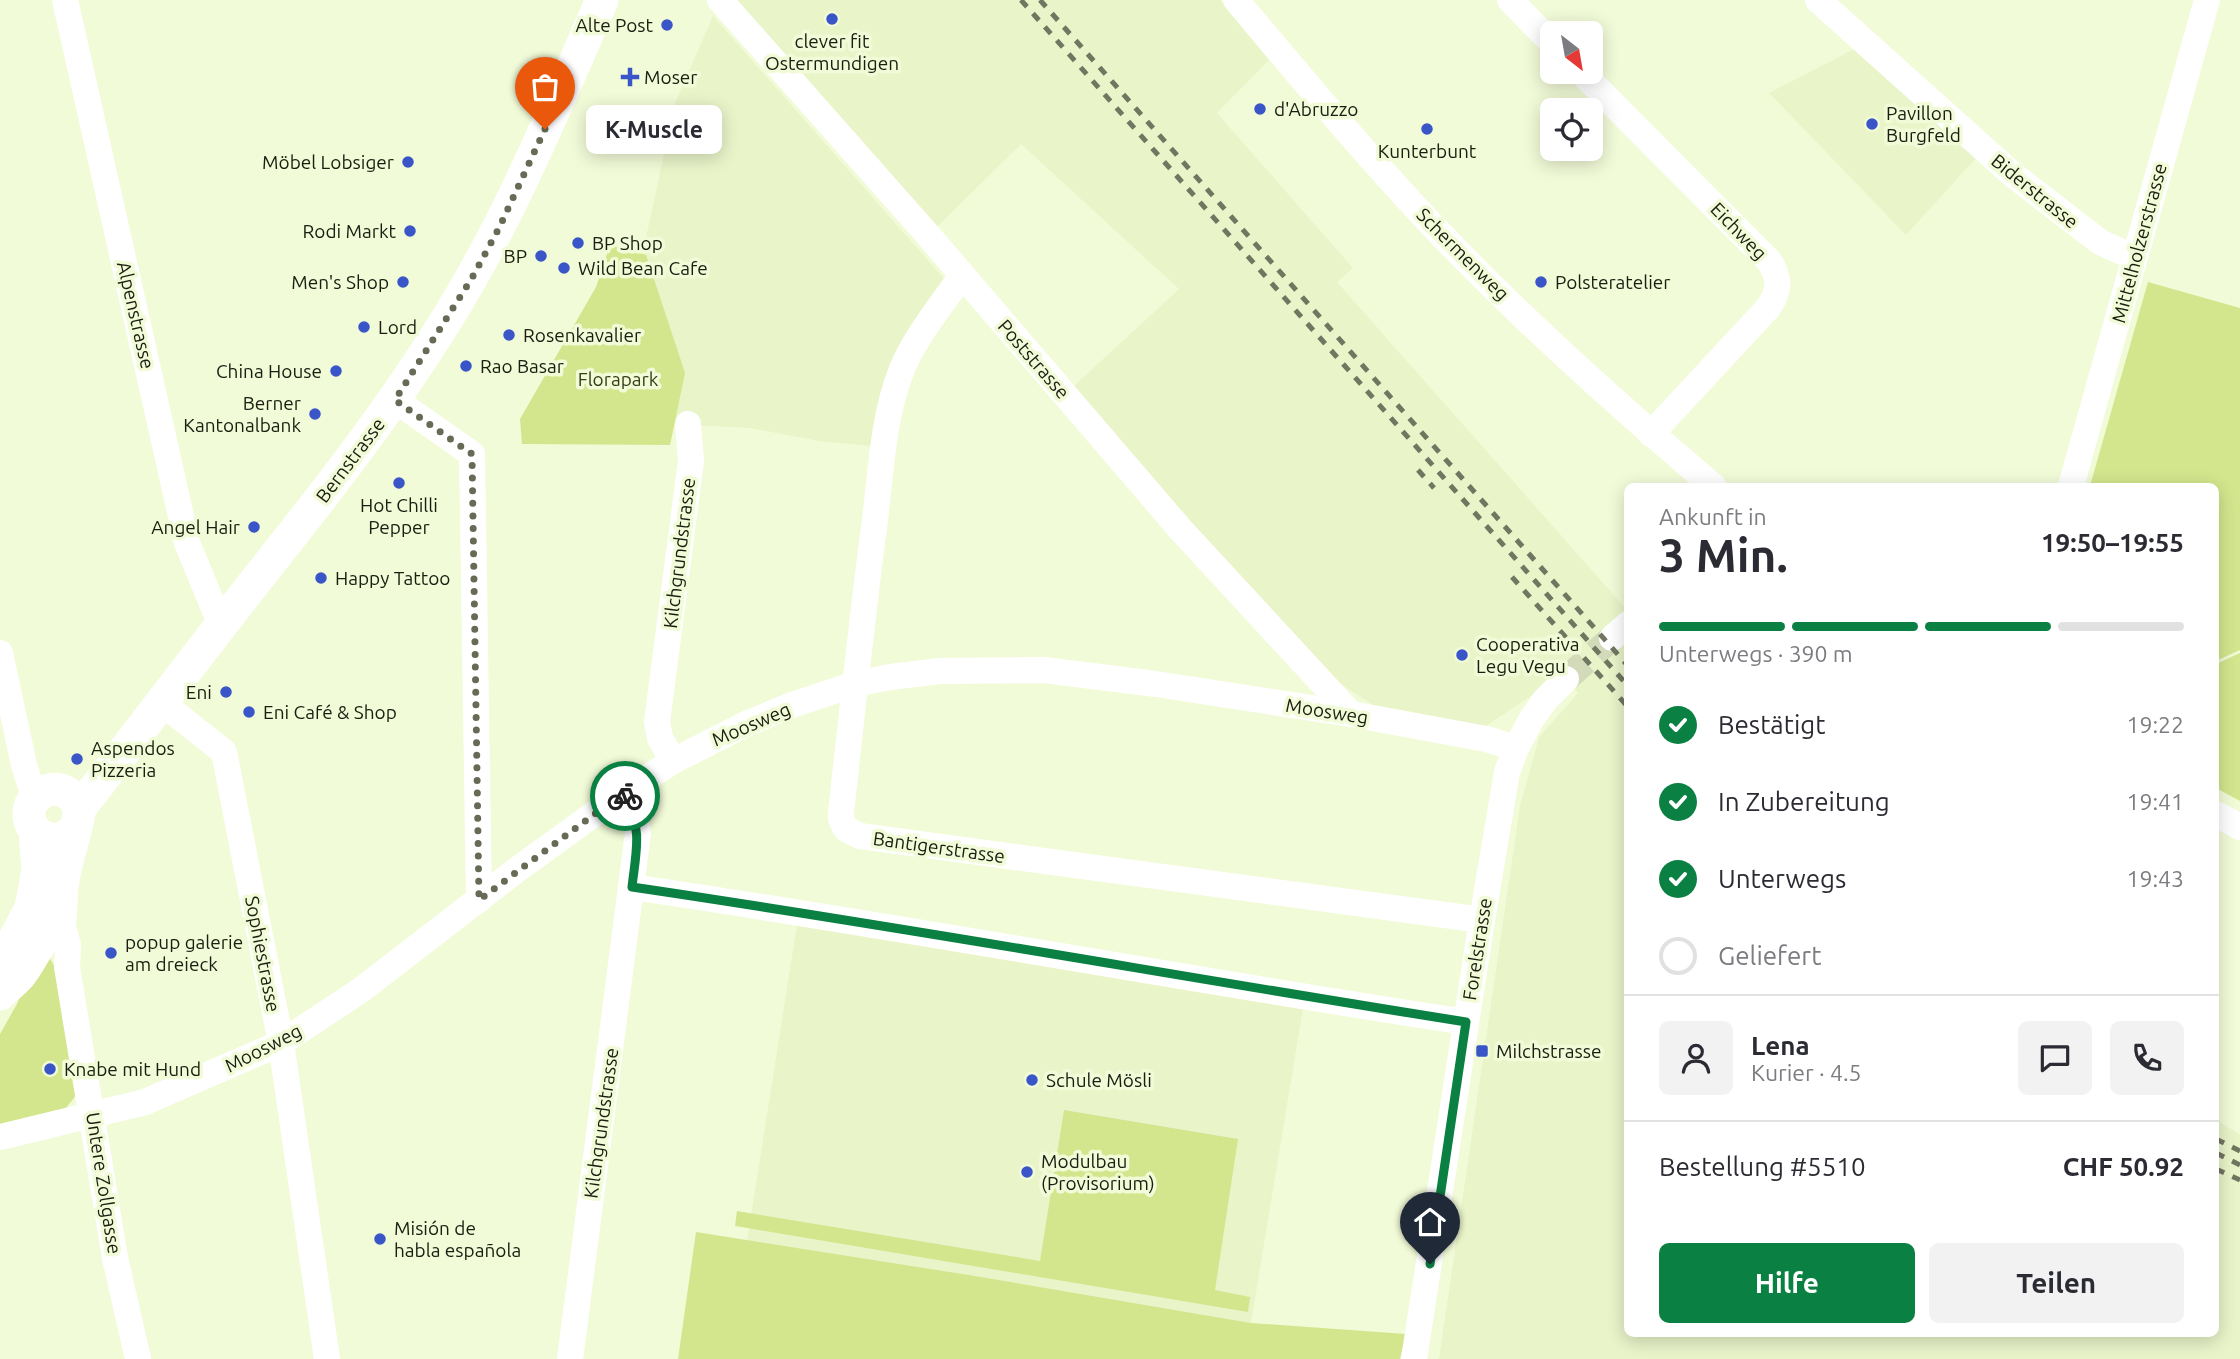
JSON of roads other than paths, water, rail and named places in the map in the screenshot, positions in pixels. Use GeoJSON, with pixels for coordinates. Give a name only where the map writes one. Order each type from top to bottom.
{"type":"FeatureCollection","features":[{"type":"Feature","properties":{"kind":"main road","name":"Bernstrasse"},"geometry":{"type":"LineString","coordinates":[[0,974],[1,965],[61,904],[76,819],[221,625],[395,400],[450,314],[499,228],[602,0]]}},
{"type":"Feature","properties":{"kind":"main road"},"geometry":{"type":"LineString","coordinates":[[35,831],[44,837],[65,837],[76,819],[71,796],[61,790],[46,791],[37,796]]}},
{"type":"Feature","properties":{"kind":"main road","name":"Bernstrasse"},"geometry":{"type":"LineString","coordinates":[[0,993],[20,975],[46,921],[35,831],[29,813],[37,796]]}},
{"type":"Feature","properties":{"kind":"street","name":"Alpenstrasse"},"geometry":{"type":"LineString","coordinates":[[65,0],[187,543],[221,625]]}},
{"type":"Feature","properties":{"kind":"street","name":"Poststrasse"},"geometry":{"type":"LineString","coordinates":[[720,0],[962,275],[1181,530],[1351,715]]}},
{"type":"Feature","properties":{"kind":"street","name":"Schermenweg"},"geometry":{"type":"LineString","coordinates":[[1236,0],[1435,228],[1651,434],[1709,483]]}},
{"type":"Feature","properties":{"kind":"street"},"geometry":{"type":"LineString","coordinates":[[1510,0],[1540,31]]}},
{"type":"Feature","properties":{"kind":"street","name":"Biderstrasse"},"geometry":{"type":"LineString","coordinates":[[1818,0],[2012,174],[2100,242],[2135,256]]}},
{"type":"Feature","properties":{"kind":"street","name":"Mittelholzerstrasse"},"geometry":{"type":"LineString","coordinates":[[2072,483],[2207,0]]}},
{"type":"Feature","properties":{"kind":"street","name":"Eichweg"},"geometry":{"type":"LineString","coordinates":[[1593,84],[1769,261],[1777,273],[1779,285],[1776,298],[1767,309],[1651,434]]}},
{"type":"Feature","properties":{"kind":"street","name":"Bantigerstrasse"},"geometry":{"type":"LineString","coordinates":[[962,275],[912,349],[902,368],[894,394],[884,447],[841,811],[846,830],[854,835],[1482,920]]}},
{"type":"Feature","properties":{"kind":"street"},"geometry":{"type":"LineString","coordinates":[[395,400],[472,454],[479,900]]}},
{"type":"Feature","properties":{"kind":"street","name":"Kilchgrundstrasse"},"geometry":{"type":"LineString","coordinates":[[673,761],[660,738],[657,722],[691,461],[688,424]]}},
{"type":"Feature","properties":{"kind":"street"},"geometry":{"type":"LineString","coordinates":[[0,653],[24,765],[37,796]]}},
{"type":"Feature","properties":{"kind":"street","name":"Moosweg"},"geometry":{"type":"LineString","coordinates":[[0,1137],[145,1102],[281,1043],[361,990],[623,793],[673,761],[746,724],[855,684],[940,671],[1044,670],[1134,681],[1351,715],[1486,739],[1516,748]]}},
{"type":"Feature","properties":{"kind":"street"},"geometry":{"type":"LineString","coordinates":[[1516,748],[1545,700],[1566,679]]}},
{"type":"Feature","properties":{"kind":"street","name":"Sophiestrasse"},"geometry":{"type":"LineString","coordinates":[[162,703],[224,752],[281,1043],[327,1359]]}},
{"type":"Feature","properties":{"kind":"street","name":"Forelstrasse"},"geometry":{"type":"LineString","coordinates":[[1414,1359],[1501,803],[1507,772],[1516,748]]}},
{"type":"Feature","properties":{"kind":"street","name":"Kilchgrundstrasse"},"geometry":{"type":"LineString","coordinates":[[570,1359],[638,833],[633,811],[623,793]]}},
{"type":"Feature","properties":{"kind":"street"},"geometry":{"type":"LineString","coordinates":[[2219,816],[2240,827]]}},
{"type":"Feature","properties":{"kind":"street"},"geometry":{"type":"LineString","coordinates":[[632,887],[1466,1022]]}},
{"type":"Feature","properties":{"kind":"street","name":"Untere Zollgasse"},"geometry":{"type":"LineString","coordinates":[[46,921],[67,964],[115,1258],[138,1359]]}},
{"type":"Feature","properties":{"kind":"tunnel"},"geometry":{"type":"LineString","coordinates":[[1566,679],[1612,638]]}},
{"type":"Feature","properties":{"kind":"railway"},"geometry":{"type":"LineString","coordinates":[[1021,0],[1624,681]]}},
{"type":"Feature","properties":{"kind":"railway"},"geometry":{"type":"LineString","coordinates":[[1040,0],[1624,661]]}},
{"type":"Feature","properties":{"kind":"railway"},"geometry":{"type":"LineString","coordinates":[[1418,470],[1434,488]]}},
{"type":"Feature","properties":{"kind":"railway"},"geometry":{"type":"LineString","coordinates":[[1512,577],[1624,703]]}},
{"type":"Feature","properties":{"kind":"railway"},"geometry":{"type":"LineString","coordinates":[[2219,1140],[2240,1151]]}},
{"type":"Feature","properties":{"kind":"railway"},"geometry":{"type":"LineString","coordinates":[[2219,1154],[2240,1165]]}},
{"type":"Feature","properties":{"kind":"railway"},"geometry":{"type":"LineString","coordinates":[[2219,1170],[2240,1180]]}},
{"type":"Feature","properties":{"kind":"place","name":"clever fit Ostermundigen"},"geometry":{"type":"Point","coordinates":[832,19]}},
{"type":"Feature","properties":{"kind":"place","name":"Alte Post"},"geometry":{"type":"Point","coordinates":[667,25]}},
{"type":"Feature","properties":{"kind":"place","name":"Moser"},"geometry":{"type":"Point","coordinates":[630,77]}},
{"type":"Feature","properties":{"kind":"place","name":"d'Abruzzo"},"geometry":{"type":"Point","coordinates":[1260,109]}},
{"type":"Feature","properties":{"kind":"place","name":"Pavillon Burgfeld"},"geometry":{"type":"Point","coordinates":[1872,124]}},
{"type":"Feature","properties":{"kind":"place","name":"K-Muscle"},"geometry":{"type":"Point","coordinates":[545,129]}},
{"type":"Feature","properties":{"kind":"place","name":"Kunterbunt"},"geometry":{"type":"Point","coordinates":[1427,129]}},
{"type":"Feature","properties":{"kind":"place","name":"Möbel Lobsiger"},"geometry":{"type":"Point","coordinates":[408,162]}},
{"type":"Feature","properties":{"kind":"place","name":"Rodi Markt"},"geometry":{"type":"Point","coordinates":[410,231]}},
{"type":"Feature","properties":{"kind":"place","name":"BP Shop"},"geometry":{"type":"Point","coordinates":[578,243]}},
{"type":"Feature","properties":{"kind":"place","name":"BP"},"geometry":{"type":"Point","coordinates":[541,256]}},
{"type":"Feature","properties":{"kind":"place","name":"Wild Bean Cafe"},"geometry":{"type":"Point","coordinates":[564,268]}},
{"type":"Feature","properties":{"kind":"place","name":"Men's Shop"},"geometry":{"type":"Point","coordinates":[403,282]}},
{"type":"Feature","properties":{"kind":"place","name":"Polsteratelier"},"geometry":{"type":"Point","coordinates":[1541,282]}},
{"type":"Feature","properties":{"kind":"place","name":"Lord"},"geometry":{"type":"Point","coordinates":[364,327]}},
{"type":"Feature","properties":{"kind":"place","name":"Rosenkavalier"},"geometry":{"type":"Point","coordinates":[509,335]}},
{"type":"Feature","properties":{"kind":"place","name":"Rao Basar"},"geometry":{"type":"Point","coordinates":[466,366]}},
{"type":"Feature","properties":{"kind":"place","name":"China House"},"geometry":{"type":"Point","coordinates":[336,371]}},
{"type":"Feature","properties":{"kind":"place","name":"Berner Kantonalbank"},"geometry":{"type":"Point","coordinates":[315,414]}},
{"type":"Feature","properties":{"kind":"place","name":"Hot Chilli Pepper"},"geometry":{"type":"Point","coordinates":[399,483]}},
{"type":"Feature","properties":{"kind":"place","name":"Angel Hair"},"geometry":{"type":"Point","coordinates":[254,527]}},
{"type":"Feature","properties":{"kind":"place","name":"Happy Tattoo"},"geometry":{"type":"Point","coordinates":[321,578]}},
{"type":"Feature","properties":{"kind":"place","name":"Cooperativa Legu Vegu"},"geometry":{"type":"Point","coordinates":[1462,655]}},
{"type":"Feature","properties":{"kind":"place","name":"Eni"},"geometry":{"type":"Point","coordinates":[226,692]}},
{"type":"Feature","properties":{"kind":"place","name":"Eni Café & Shop"},"geometry":{"type":"Point","coordinates":[249,712]}},
{"type":"Feature","properties":{"kind":"place","name":"Aspendos Pizzeria"},"geometry":{"type":"Point","coordinates":[77,759]}},
{"type":"Feature","properties":{"kind":"place","name":"popup galerie am dreieck"},"geometry":{"type":"Point","coordinates":[111,953]}},
{"type":"Feature","properties":{"kind":"place","name":"Milchstrasse"},"geometry":{"type":"Point","coordinates":[1482,1051]}},
{"type":"Feature","properties":{"kind":"place","name":"Knabe mit Hund"},"geometry":{"type":"Point","coordinates":[50,1069]}},
{"type":"Feature","properties":{"kind":"place","name":"Schule Mösli"},"geometry":{"type":"Point","coordinates":[1032,1080]}},
{"type":"Feature","properties":{"kind":"place","name":"Modulbau (Provisorium)"},"geometry":{"type":"Point","coordinates":[1027,1172]}},
{"type":"Feature","properties":{"kind":"place","name":"Misión de habla española"},"geometry":{"type":"Point","coordinates":[380,1239]}},
{"type":"Feature","properties":{"kind":"park label","name":"Florapark"},"geometry":{"type":"Point","coordinates":[618,379]}}]}
